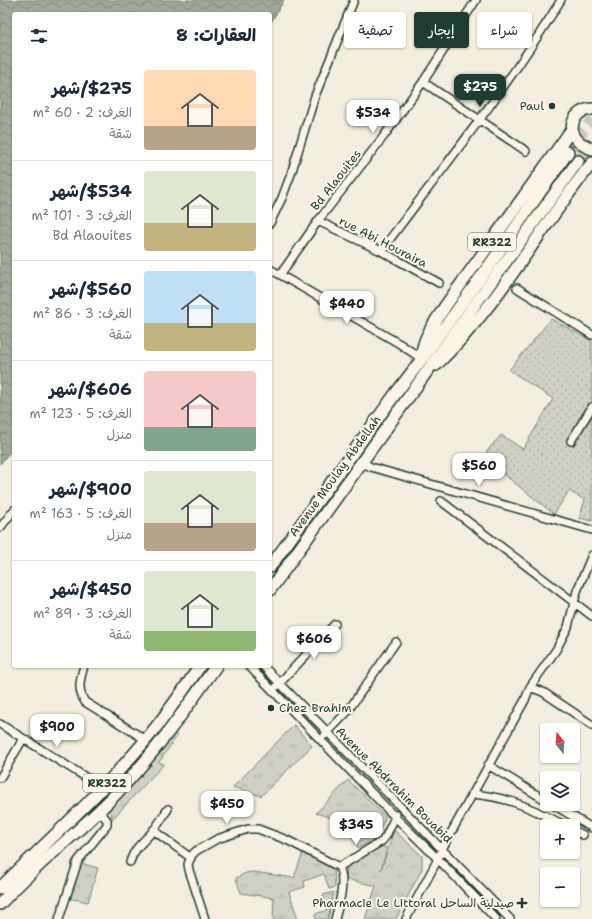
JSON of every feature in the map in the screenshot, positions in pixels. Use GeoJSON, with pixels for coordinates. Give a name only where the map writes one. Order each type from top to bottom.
{"type":"FeatureCollection","features":[{"type":"Feature","properties":{"kind":"main road","name":"RR322"},"geometry":{"type":"LineString","coordinates":[[572,129],[575,118],[581,112],[590,107]]}},
{"type":"Feature","properties":{"kind":"main road"},"geometry":{"type":"LineString","coordinates":[[572,129],[578,141],[592,149]]}},
{"type":"Feature","properties":{"kind":"main road","name":"Avenue Moulay Abdellah"},"geometry":{"type":"LineString","coordinates":[[422,359],[422,349],[425,342],[446,305],[572,129]]}},
{"type":"Feature","properties":{"kind":"main road","name":"Avenue Moulay Abdellah"},"geometry":{"type":"LineString","coordinates":[[272,564],[491,263],[568,152]]}},
{"type":"Feature","properties":{"kind":"main road","name":"Avenue Moulay Abdellah"},"geometry":{"type":"LineString","coordinates":[[272,587],[578,161]]}},
{"type":"Feature","properties":{"kind":"main road","name":"Avenue Moulay Abdellah"},"geometry":{"type":"LineString","coordinates":[[422,377],[453,350],[592,163]]}},
{"type":"Feature","properties":{"kind":"main road","name":"RR322"},"geometry":{"type":"LineString","coordinates":[[0,888],[103,788],[146,740],[199,668]]}},
{"type":"Feature","properties":{"kind":"main road","name":"RR322"},"geometry":{"type":"LineString","coordinates":[[0,904],[42,862],[119,791],[152,753],[215,668]]}},
{"type":"Feature","properties":{"kind":"street"},"geometry":{"type":"LineString","coordinates":[[272,219],[291,174],[315,96],[354,0]]}},
{"type":"Feature","properties":{"kind":"street","name":"Bd Alaouites"},"geometry":{"type":"LineString","coordinates":[[280,275],[318,221],[384,136],[423,82],[476,0]]}},
{"type":"Feature","properties":{"kind":"street"},"geometry":{"type":"LineString","coordinates":[[381,251],[481,120],[521,63],[561,0]]}},
{"type":"Feature","properties":{"kind":"street"},"geometry":{"type":"LineString","coordinates":[[423,82],[526,151]]}},
{"type":"Feature","properties":{"kind":"street","name":"rue Abi Houraira"},"geometry":{"type":"LineString","coordinates":[[318,221],[381,251],[438,283]]}},
{"type":"Feature","properties":{"kind":"street"},"geometry":{"type":"LineString","coordinates":[[272,270],[394,341],[422,359]]}},
{"type":"Feature","properties":{"kind":"street"},"geometry":{"type":"LineString","coordinates":[[517,288],[592,335]]}},
{"type":"Feature","properties":{"kind":"street"},"geometry":{"type":"LineString","coordinates":[[570,441],[592,408]]}},
{"type":"Feature","properties":{"kind":"street"},"geometry":{"type":"LineString","coordinates":[[361,462],[371,467],[592,530]]}},
{"type":"Feature","properties":{"kind":"street"},"geometry":{"type":"LineString","coordinates":[[441,501],[592,616]]}},
{"type":"Feature","properties":{"kind":"street"},"geometry":{"type":"LineString","coordinates":[[0,528],[12,513]]}},
{"type":"Feature","properties":{"kind":"street"},"geometry":{"type":"LineString","coordinates":[[406,919],[442,849],[525,700],[530,687],[556,650],[568,627],[581,579],[592,555]]}},
{"type":"Feature","properties":{"kind":"street"},"geometry":{"type":"LineString","coordinates":[[273,691],[335,624]]}},
{"type":"Feature","properties":{"kind":"street"},"geometry":{"type":"LineString","coordinates":[[320,740],[347,712],[396,642]]}},
{"type":"Feature","properties":{"kind":"street"},"geometry":{"type":"LineString","coordinates":[[83,668],[80,679],[80,688],[85,702],[146,740]]}},
{"type":"Feature","properties":{"kind":"street","name":"Avenue Abdrrahim Bouabid"},"geometry":{"type":"LineString","coordinates":[[251,668],[395,818],[438,859],[496,919]]}},
{"type":"Feature","properties":{"kind":"street","name":"Avenue Abdrrahim Bouabid"},"geometry":{"type":"LineString","coordinates":[[265,668],[510,919]]}},
{"type":"Feature","properties":{"kind":"street"},"geometry":{"type":"LineString","coordinates":[[530,687],[543,692],[592,725]]}},
{"type":"Feature","properties":{"kind":"street"},"geometry":{"type":"LineString","coordinates":[[0,724],[103,788]]}},
{"type":"Feature","properties":{"kind":"street"},"geometry":{"type":"LineString","coordinates":[[0,778],[23,739]]}},
{"type":"Feature","properties":{"kind":"street"},"geometry":{"type":"LineString","coordinates":[[488,765],[540,797]]}},
{"type":"Feature","properties":{"kind":"street"},"geometry":{"type":"LineString","coordinates":[[472,794],[497,797],[521,804],[552,819]]}},
{"type":"Feature","properties":{"kind":"street"},"geometry":{"type":"LineString","coordinates":[[339,867],[382,841],[395,818],[399,806]]}},
{"type":"Feature","properties":{"kind":"street"},"geometry":{"type":"LineString","coordinates":[[130,862],[135,850],[153,830],[168,809]]}},
{"type":"Feature","properties":{"kind":"street"},"geometry":{"type":"LineString","coordinates":[[59,919],[78,860],[107,825],[107,820],[99,811]]}},
{"type":"Feature","properties":{"kind":"street"},"geometry":{"type":"LineString","coordinates":[[564,811],[592,828]]}},
{"type":"Feature","properties":{"kind":"street"},"geometry":{"type":"LineString","coordinates":[[205,919],[189,870],[188,864],[191,858],[196,851],[217,839],[242,830],[253,829],[287,840],[339,867],[342,872],[342,880],[339,904],[335,919]]}},
{"type":"Feature","properties":{"kind":"street"},"geometry":{"type":"LineString","coordinates":[[153,830],[191,858]]}},
{"type":"Feature","properties":{"kind":"green space"},"geometry":{"type":"Polygon","coordinates":[[[551,319],[592,341],[592,521],[579,518],[585,500],[569,491],[554,514],[482,457],[501,435],[523,449],[553,399],[509,370],[551,319]]]}},
{"type":"Feature","properties":{"kind":"green space"},"geometry":{"type":"Polygon","coordinates":[[[294,725],[312,746],[261,796],[233,787],[294,725]]]}},
{"type":"Feature","properties":{"kind":"green space"},"geometry":{"type":"Polygon","coordinates":[[[174,733],[177,736],[159,762],[164,764],[73,861],[98,868],[88,902],[68,898],[72,861],[112,815],[108,809],[174,733]]]}},
{"type":"Feature","properties":{"kind":"green space"},"geometry":{"type":"Polygon","coordinates":[[[348,780],[386,817],[378,833],[316,813],[348,780]]]}},
{"type":"Feature","properties":{"kind":"green space"},"geometry":{"type":"Polygon","coordinates":[[[348,828],[378,838],[358,848],[348,828]]]}},
{"type":"Feature","properties":{"kind":"green space"},"geometry":{"type":"Polygon","coordinates":[[[394,830],[422,856],[422,869],[396,919],[365,919],[376,886],[346,879],[347,866],[380,846],[387,848],[381,870],[394,830]]]}},
{"type":"Feature","properties":{"kind":"green space"},"geometry":{"type":"Polygon","coordinates":[[[303,852],[334,868],[335,887],[329,889],[324,874],[304,881],[305,887],[289,892],[298,919],[273,919],[274,898],[241,893],[236,878],[246,873],[254,872],[294,878],[303,852]]]}},
{"type":"Feature","properties":{"kind":"green space"},"geometry":{"type":"Polygon","coordinates":[[[334,892],[328,919],[316,919],[315,914],[328,910],[323,895],[334,892]]]}},
{"type":"Feature","properties":{"kind":"water"},"geometry":{"type":"Polygon","coordinates":[[[0,0],[284,0],[272,21],[272,12],[12,12],[12,449],[0,464],[0,0]]]}},
{"type":"Feature","properties":{"kind":"tunnel"},"geometry":{"type":"LineString","coordinates":[[568,152],[592,119]]}},
{"type":"Feature","properties":{"kind":"tunnel"},"geometry":{"type":"LineString","coordinates":[[578,161],[592,141]]}},
{"type":"Feature","properties":{"kind":"place","name":"Paul"},"geometry":{"type":"Point","coordinates":[552,106]}},
{"type":"Feature","properties":{"kind":"place","name":"Chez Brahim"},"geometry":{"type":"Point","coordinates":[271,708]}},
{"type":"Feature","properties":{"kind":"place","name":"Pharmacie Le Littoral صيدلية الساحل"},"geometry":{"type":"Point","coordinates":[522,903]}}]}
